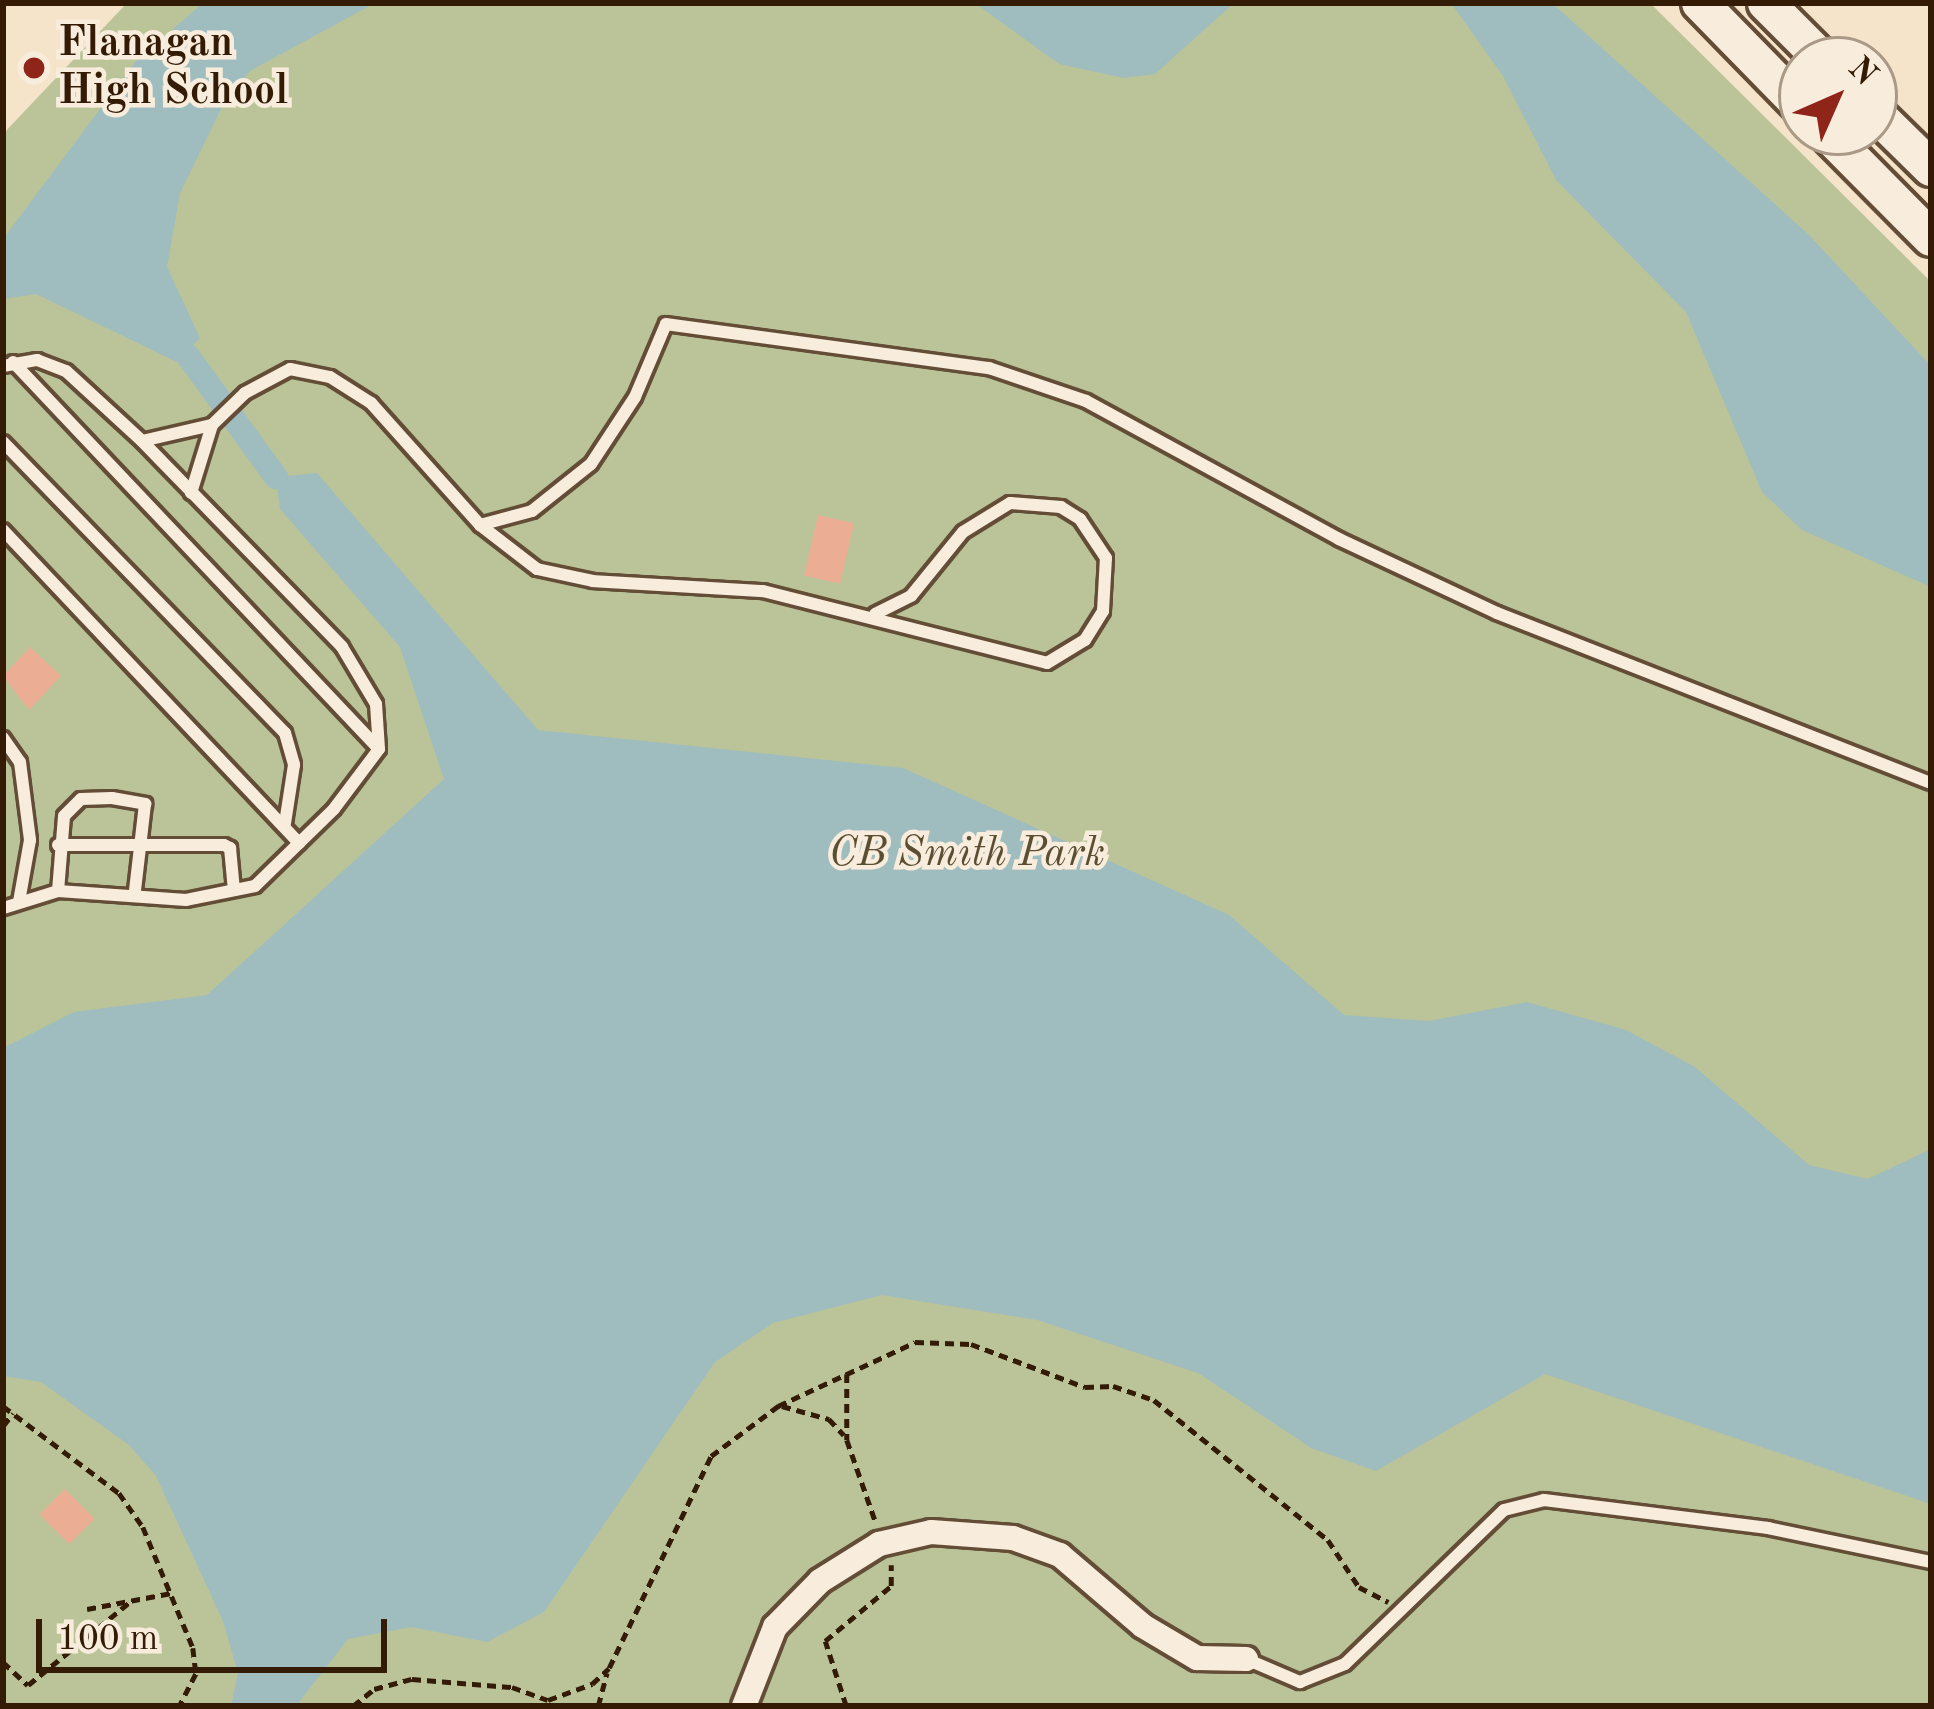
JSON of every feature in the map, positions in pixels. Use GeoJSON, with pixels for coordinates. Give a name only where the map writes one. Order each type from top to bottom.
{"type":"FeatureCollection","features":[{"type":"Feature","properties":{"kind":"street"},"geometry":{"type":"LineString","coordinates":[[1700,3],[1778,83]]}},
{"type":"Feature","properties":{"kind":"street"},"geometry":{"type":"LineString","coordinates":[[1766,3],[1798,36]]}},
{"type":"Feature","properties":{"kind":"street"},"geometry":{"type":"LineString","coordinates":[[1898,136],[1931,168]]}},
{"type":"Feature","properties":{"kind":"street"},"geometry":{"type":"LineString","coordinates":[[1850,156],[1931,238]]}},
{"type":"Feature","properties":{"kind":"street"},"geometry":{"type":"LineString","coordinates":[[744,1706],[775,1627],[820,1581],[879,1544],[931,1532],[1013,1538],[1060,1555],[1144,1626],[1197,1658],[1246,1659]]}},
{"type":"Feature","properties":{"kind":"lane"},"geometry":{"type":"LineString","coordinates":[[480,525],[532,511],[591,464],[635,397],[666,324],[988,368],[1086,400],[1339,539],[1497,613],[1931,783]]}},
{"type":"Feature","properties":{"kind":"lane"},"geometry":{"type":"LineString","coordinates":[[3,908],[58,891],[135,891],[187,900],[255,886],[299,843],[379,749],[376,704],[342,647],[67,370],[8,364]]}},
{"type":"Feature","properties":{"kind":"lane"},"geometry":{"type":"LineString","coordinates":[[8,364],[379,749]]}},
{"type":"Feature","properties":{"kind":"lane"},"geometry":{"type":"LineString","coordinates":[[191,493],[212,424],[245,392],[290,369],[330,377],[371,403],[480,525],[537,569],[593,581],[763,591],[875,614],[898,628],[1047,662],[1085,640],[1103,610],[1106,558],[1080,519],[1061,507],[1010,503],[963,532],[911,596],[875,614]]}},
{"type":"Feature","properties":{"kind":"lane"},"geometry":{"type":"LineString","coordinates":[[142,441],[212,424]]}},
{"type":"Feature","properties":{"kind":"lane"},"geometry":{"type":"LineString","coordinates":[[3,442],[285,733],[294,765],[286,823]]}},
{"type":"Feature","properties":{"kind":"lane"},"geometry":{"type":"LineString","coordinates":[[3,530],[286,823],[299,843]]}},
{"type":"Feature","properties":{"kind":"lane"},"geometry":{"type":"LineString","coordinates":[[3,738],[20,762],[30,840],[19,902]]}},
{"type":"Feature","properties":{"kind":"lane"},"geometry":{"type":"LineString","coordinates":[[58,891],[58,844],[64,816],[81,799],[112,798],[145,804],[135,891]]}},
{"type":"Feature","properties":{"kind":"lane"},"geometry":{"type":"LineString","coordinates":[[58,844],[142,847],[184,840],[230,848],[234,890]]}},
{"type":"Feature","properties":{"kind":"lane"},"geometry":{"type":"LineString","coordinates":[[1246,1659],[1300,1682],[1345,1664],[1504,1510],[1544,1500],[1768,1528],[1931,1562]]}},
{"type":"Feature","properties":{"kind":"path"},"geometry":{"type":"LineString","coordinates":[[598,1706],[609,1668],[711,1456],[778,1406],[915,1342],[971,1344],[1084,1388],[1113,1386],[1154,1400],[1328,1540],[1359,1587],[1401,1610]]}},
{"type":"Feature","properties":{"kind":"path"},"geometry":{"type":"LineString","coordinates":[[847,1372],[847,1440],[879,1531]]}},
{"type":"Feature","properties":{"kind":"path"},"geometry":{"type":"LineString","coordinates":[[3,1406],[118,1492],[172,1593],[196,1674],[180,1706]]}},
{"type":"Feature","properties":{"kind":"path"},"geometry":{"type":"LineString","coordinates":[[778,1406],[829,1419],[847,1440]]}},
{"type":"Feature","properties":{"kind":"path"},"geometry":{"type":"LineString","coordinates":[[3,1426],[13,1412]]}},
{"type":"Feature","properties":{"kind":"path"},"geometry":{"type":"LineString","coordinates":[[846,1706],[825,1641],[891,1586],[890,1559]]}},
{"type":"Feature","properties":{"kind":"path"},"geometry":{"type":"LineString","coordinates":[[86,1609],[172,1593]]}},
{"type":"Feature","properties":{"kind":"path"},"geometry":{"type":"LineString","coordinates":[[3,1662],[28,1685],[130,1601]]}},
{"type":"Feature","properties":{"kind":"path"},"geometry":{"type":"LineString","coordinates":[[548,1700],[570,1696],[609,1668]]}},
{"type":"Feature","properties":{"kind":"path"},"geometry":{"type":"LineString","coordinates":[[353,1706],[374,1689],[412,1679],[512,1687],[557,1706]]}},
{"type":"Feature","properties":{"kind":"green space","name":"CB Smith Park"},"geometry":{"type":"Polygon","coordinates":[[[127,3],[1650,3],[1778,130],[1778,156],[1804,156],[1931,282],[1931,1706],[3,1706],[3,134],[127,3]]]}},
{"type":"Feature","properties":{"kind":"water"},"geometry":{"type":"Polygon","coordinates":[[[203,3],[375,3],[250,71],[225,101],[180,193],[167,267],[200,338],[177,362],[36,294],[3,299],[3,239],[136,61],[203,3]]]}},
{"type":"Feature","properties":{"kind":"water"},"geometry":{"type":"Polygon","coordinates":[[[975,3],[1234,3],[1155,74],[1124,78],[1059,64],[975,3]]]}},
{"type":"Feature","properties":{"kind":"water"},"geometry":{"type":"Polygon","coordinates":[[[1451,3],[1552,3],[1809,235],[1931,366],[1931,587],[1802,530],[1762,492],[1686,312],[1556,180],[1503,76],[1451,3]]]}},
{"type":"Feature","properties":{"kind":"water"},"geometry":{"type":"Polygon","coordinates":[[[317,473],[538,730],[903,768],[1229,915],[1344,1015],[1429,1021],[1527,1002],[1626,1030],[1695,1067],[1809,1165],[1868,1179],[1931,1149],[1931,1504],[1545,1374],[1376,1471],[1311,1448],[1198,1373],[1037,1320],[882,1295],[773,1323],[715,1362],[544,1612],[487,1642],[411,1627],[348,1639],[296,1706],[231,1706],[238,1673],[223,1621],[156,1476],[129,1445],[41,1382],[3,1376],[3,1048],[74,1012],[207,995],[444,779],[400,647],[280,509],[276,477],[317,473]]]}},
{"type":"Feature","properties":{"kind":"building"},"geometry":{"type":"Polygon","coordinates":[[[818,515],[854,523],[840,584],[804,575],[818,515]]]}},
{"type":"Feature","properties":{"kind":"building"},"geometry":{"type":"Polygon","coordinates":[[[30,647],[61,676],[29,710],[3,676],[30,647]]]}},
{"type":"Feature","properties":{"kind":"building"},"geometry":{"type":"Polygon","coordinates":[[[65,1489],[95,1519],[69,1544],[40,1514],[65,1489]]]}},
{"type":"Feature","properties":{"kind":"waterway"},"geometry":{"type":"LineString","coordinates":[[188,356],[276,477]]}},
{"type":"Feature","properties":{"kind":"place","name":"Flanagan High School"},"geometry":{"type":"Point","coordinates":[34,68]}}]}
